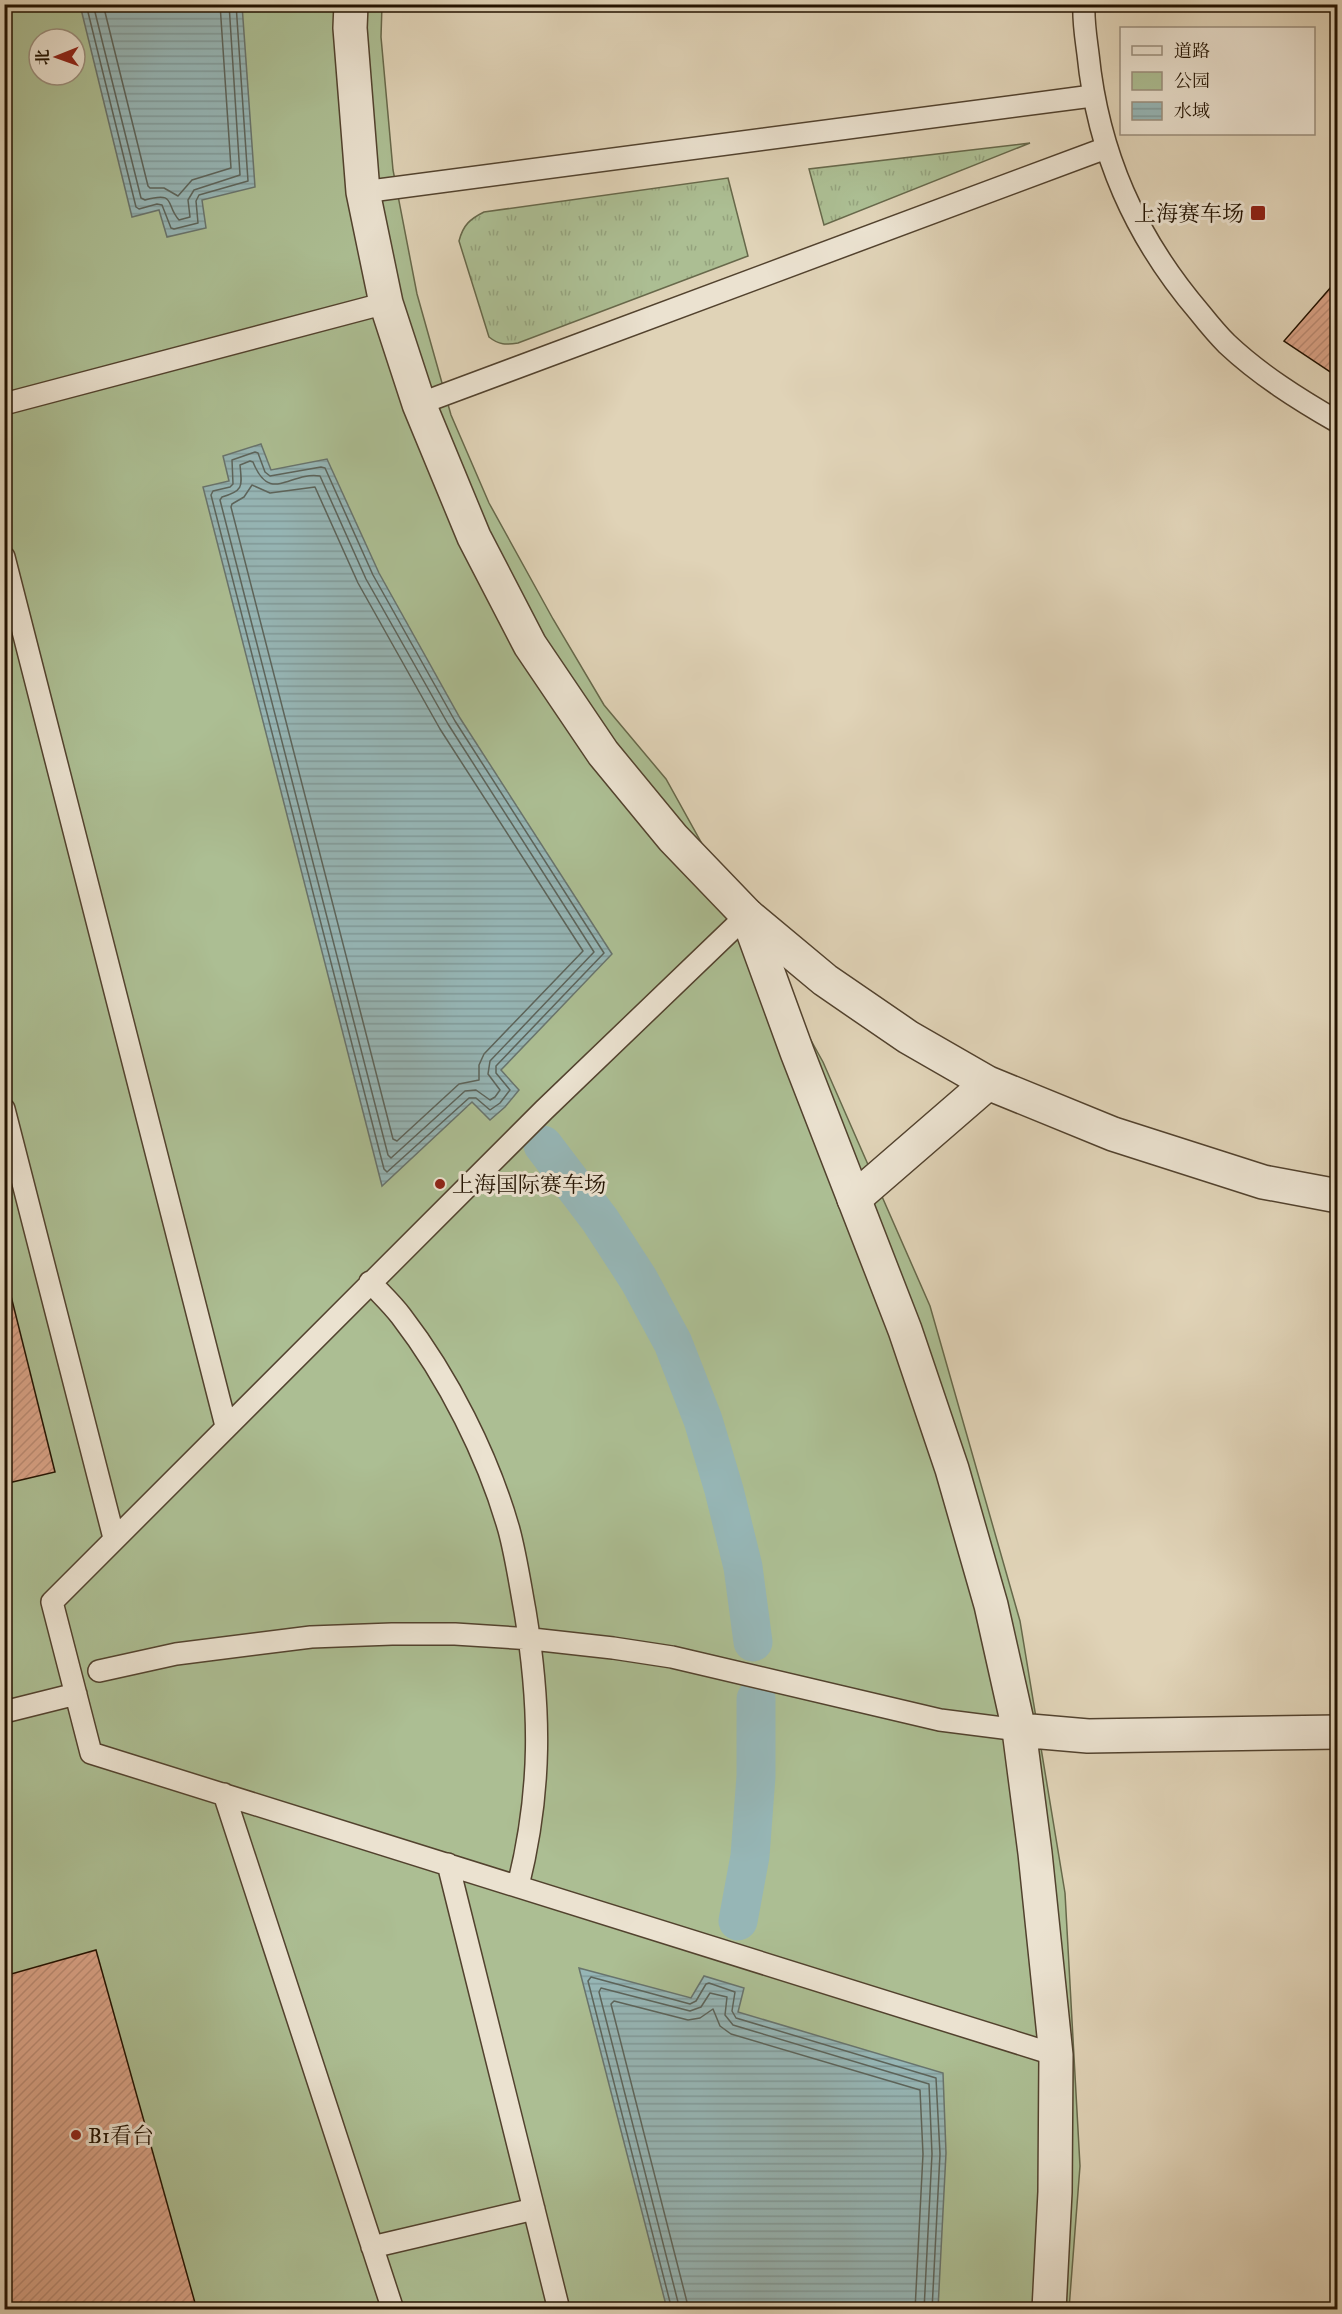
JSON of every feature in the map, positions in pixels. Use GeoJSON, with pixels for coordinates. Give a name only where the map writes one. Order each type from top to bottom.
{"type":"FeatureCollection","features":[{"type":"Feature","properties":{"kind":"street"},"geometry":{"type":"LineString","coordinates":[[351,4],[350,28],[363,192],[386,303],[419,404],[474,537],[530,645],[603,753],[674,838],[747,915],[825,980],[908,1037],[988,1083],[1113,1134],[1263,1182],[1338,1196]]}},
{"type":"Feature","properties":{"kind":"street"},"geometry":{"type":"LineString","coordinates":[[747,915],[905,1330],[952,1469],[991,1605],[1019,1730],[1035,1852],[1056,2055],[1055,2192],[1049,2310]]}},
{"type":"Feature","properties":{"kind":"street"},"geometry":{"type":"LineString","coordinates":[[854,1199],[988,1083]]}},
{"type":"Feature","properties":{"kind":"street"},"geometry":{"type":"LineString","coordinates":[[1019,1730],[1088,1736],[1338,1732]]}},
{"type":"Feature","properties":{"kind":"lane"},"geometry":{"type":"LineString","coordinates":[[1084,4],[1092,96],[1106,148],[1135,219],[1176,285],[1226,343],[1285,392],[1338,422]]}},
{"type":"Feature","properties":{"kind":"lane"},"geometry":{"type":"LineString","coordinates":[[363,192],[1092,96]]}},
{"type":"Feature","properties":{"kind":"lane"},"geometry":{"type":"LineString","coordinates":[[419,404],[1106,148]]}},
{"type":"Feature","properties":{"kind":"lane"},"geometry":{"type":"LineString","coordinates":[[4,404],[386,303]]}},
{"type":"Feature","properties":{"kind":"lane"},"geometry":{"type":"LineString","coordinates":[[4,557],[226,1426]]}},
{"type":"Feature","properties":{"kind":"lane"},"geometry":{"type":"LineString","coordinates":[[747,915],[544,1110],[52,1602],[91,1753],[1056,2055]]}},
{"type":"Feature","properties":{"kind":"lane"},"geometry":{"type":"LineString","coordinates":[[4,1109],[114,1538]]}},
{"type":"Feature","properties":{"kind":"lane"},"geometry":{"type":"LineString","coordinates":[[370,1282],[400,1315],[425,1351],[475,1438],[496,1490],[509,1531],[529,1639],[538,1741],[533,1810],[527,1850],[518,1886]]}},
{"type":"Feature","properties":{"kind":"lane"},"geometry":{"type":"LineString","coordinates":[[99,1671],[176,1654],[311,1637],[444,1634],[529,1639],[672,1657],[940,1720],[1019,1730]]}},
{"type":"Feature","properties":{"kind":"lane"},"geometry":{"type":"LineString","coordinates":[[4,1712],[76,1694]]}},
{"type":"Feature","properties":{"kind":"lane"},"geometry":{"type":"LineString","coordinates":[[224,1794],[393,2310]]}},
{"type":"Feature","properties":{"kind":"lane"},"geometry":{"type":"LineString","coordinates":[[448,1864],[559,2310]]}},
{"type":"Feature","properties":{"kind":"lane"},"geometry":{"type":"LineString","coordinates":[[372,2247],[534,2209]]}},
{"type":"Feature","properties":{"kind":"green space","name":"上海国际赛车场"},"geometry":{"type":"Polygon","coordinates":[[[5,5],[382,5],[381,37],[393,170],[417,294],[451,415],[489,503],[553,619],[604,705],[666,779],[823,1062],[930,1306],[1020,1621],[1065,1893],[1080,2166],[1069,2309],[5,2310],[5,5]]]}},
{"type":"Feature","properties":{"kind":"green space"},"geometry":{"type":"Polygon","coordinates":[[[1030,143],[824,225],[809,169],[1030,143]]]}},
{"type":"Feature","properties":{"kind":"green space"},"geometry":{"type":"Polygon","coordinates":[[[728,178],[748,256],[518,343],[503,344],[489,337],[459,241],[465,227],[475,217],[484,212],[728,178]]]}},
{"type":"Feature","properties":{"kind":"water"},"geometry":{"type":"Polygon","coordinates":[[[80,5],[242,5],[255,187],[202,200],[206,228],[167,237],[159,210],[132,217],[80,5]]]}},
{"type":"Feature","properties":{"kind":"water"},"geometry":{"type":"Polygon","coordinates":[[[261,444],[271,470],[327,459],[379,573],[460,718],[612,954],[501,1070],[519,1090],[505,1107],[490,1120],[472,1102],[382,1186],[203,487],[229,481],[223,456],[261,444]]]}},
{"type":"Feature","properties":{"kind":"water"},"geometry":{"type":"Polygon","coordinates":[[[579,1968],[691,1998],[704,1976],[744,1988],[738,2012],[943,2073],[946,2153],[938,2309],[667,2309],[579,1968]]]}},
{"type":"Feature","properties":{"kind":"building"},"geometry":{"type":"Polygon","coordinates":[[[1338,279],[1338,377],[1284,341],[1338,279]]]}},
{"type":"Feature","properties":{"kind":"building"},"geometry":{"type":"Polygon","coordinates":[[[4,1268],[55,1472],[4,1484],[4,1268]]]}},
{"type":"Feature","properties":{"kind":"building","name":"B1看台"},"geometry":{"type":"Polygon","coordinates":[[[96,1950],[197,2310],[9,2310],[4,2295],[4,1976],[96,1950]]]}},
{"type":"Feature","properties":{"kind":"waterway"},"geometry":{"type":"LineString","coordinates":[[543,1145],[600,1220],[639,1280],[673,1343],[703,1420],[724,1490],[743,1567],[753,1642]]}},
{"type":"Feature","properties":{"kind":"waterway"},"geometry":{"type":"LineString","coordinates":[[738,1921],[750,1856],[756,1776],[756,1699]]}},
{"type":"Feature","properties":{"kind":"place","name":"上海赛车场"},"geometry":{"type":"Point","coordinates":[1258,213]}},
{"type":"Feature","properties":{"kind":"place","name":"上海国际赛车场"},"geometry":{"type":"Point","coordinates":[440,1184]}},
{"type":"Feature","properties":{"kind":"place","name":"B1看台"},"geometry":{"type":"Point","coordinates":[76,2135]}}]}
